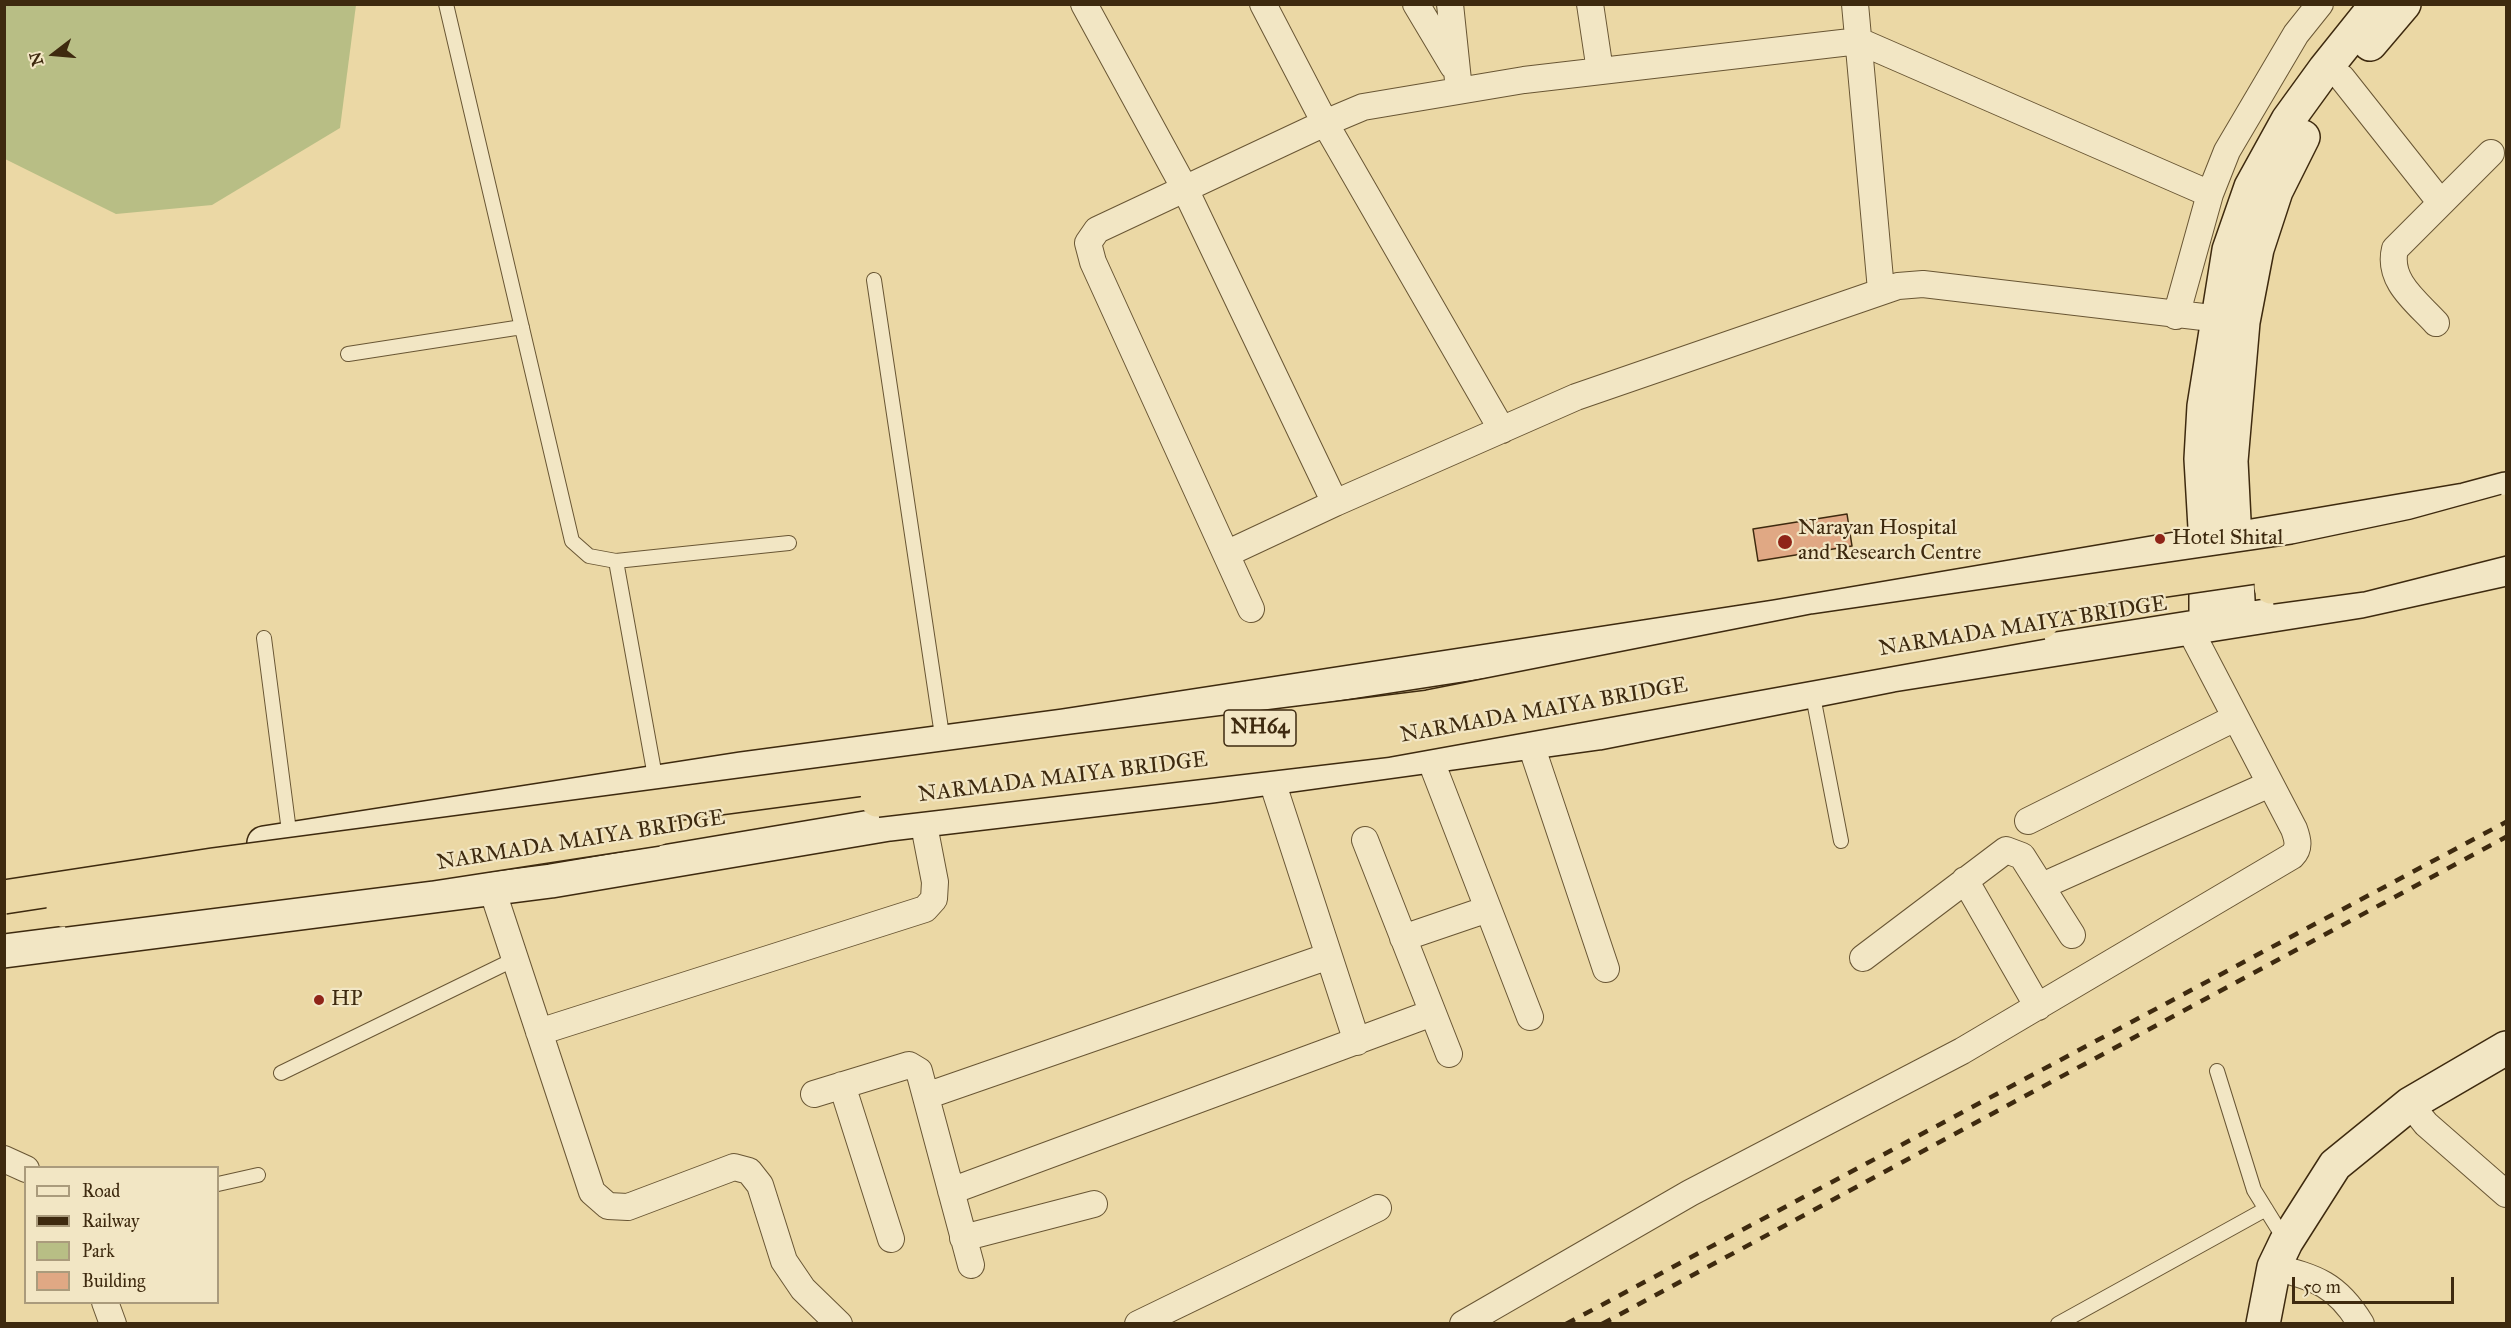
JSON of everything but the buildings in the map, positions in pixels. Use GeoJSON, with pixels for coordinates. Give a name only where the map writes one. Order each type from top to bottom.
{"type":"FeatureCollection","features":[{"type":"Feature","properties":{"kind":"highway","name":"NH64"},"geometry":{"type":"LineString","coordinates":[[4,897],[213,865],[1051,754],[1429,707],[1815,631],[2296,561],[2415,536],[2506,512]]}},
{"type":"Feature","properties":{"kind":"highway","name":"NARMADA MAIYA BRIDGE"},"geometry":{"type":"LineString","coordinates":[[4,918],[429,864],[764,813],[1387,740],[2005,627],[2360,575],[2506,538]]}},
{"type":"Feature","properties":{"kind":"street"},"geometry":{"type":"LineString","coordinates":[[1084,4],[1185,189],[1335,503]]}},
{"type":"Feature","properties":{"kind":"street"},"geometry":{"type":"LineString","coordinates":[[1263,4],[1325,123],[1502,430]]}},
{"type":"Feature","properties":{"kind":"street"},"geometry":{"type":"LineString","coordinates":[[1416,4],[1458,82]]}},
{"type":"Feature","properties":{"kind":"street"},"geometry":{"type":"LineString","coordinates":[[1450,4],[1458,82]]}},
{"type":"Feature","properties":{"kind":"street"},"geometry":{"type":"LineString","coordinates":[[1590,4],[1600,71]]}},
{"type":"Feature","properties":{"kind":"street"},"geometry":{"type":"LineString","coordinates":[[1855,4],[1881,290]]}},
{"type":"Feature","properties":{"kind":"street"},"geometry":{"type":"LineString","coordinates":[[2176,316],[2210,194],[2227,151],[2296,34],[2320,4]]}},
{"type":"Feature","properties":{"kind":"street"},"geometry":{"type":"LineString","coordinates":[[1463,1323],[1690,1193],[1962,1051],[2292,856],[2296,851],[2297,838],[2235,718],[2197,627],[2221,542],[2231,461],[2229,250],[2251,187],[2288,120],[2377,4]]}},
{"type":"Feature","properties":{"kind":"street"},"geometry":{"type":"LineString","coordinates":[[2230,320],[2276,191],[2305,133],[2342,78],[2404,4]]}},
{"type":"Feature","properties":{"kind":"street"},"geometry":{"type":"LineString","coordinates":[[1251,609],[1093,262],[1088,243],[1097,230],[1325,123],[1363,107],[1458,82],[1600,71],[1858,41],[2210,194]]}},
{"type":"Feature","properties":{"kind":"street"},"geometry":{"type":"LineString","coordinates":[[2342,78],[2441,203]]}},
{"type":"Feature","properties":{"kind":"street"},"geometry":{"type":"LineString","coordinates":[[2436,323],[2397,279],[2392,260],[2395,249],[2491,153]]}},
{"type":"Feature","properties":{"kind":"street"},"geometry":{"type":"LineString","coordinates":[[1226,554],[1335,503],[1576,398],[1881,290],[1898,286],[1923,284],[2176,316],[2230,320]]}},
{"type":"Feature","properties":{"kind":"street"},"geometry":{"type":"LineString","coordinates":[[4,884],[656,782],[1063,726],[1774,617],[2386,514],[2465,500],[2506,489]]}},
{"type":"Feature","properties":{"kind":"street"},"geometry":{"type":"LineString","coordinates":[[2221,542],[2239,620]]}},
{"type":"Feature","properties":{"kind":"street","name":"NH64"},"geometry":{"type":"LineString","coordinates":[[4,951],[492,889],[923,820],[1271,778],[1598,733],[1892,675],[2361,601],[2506,569]]}},
{"type":"Feature","properties":{"kind":"street"},"geometry":{"type":"LineString","coordinates":[[2028,821],[2235,718]]}},
{"type":"Feature","properties":{"kind":"street"},"geometry":{"type":"LineString","coordinates":[[1530,742],[1606,969]]}},
{"type":"Feature","properties":{"kind":"street"},"geometry":{"type":"LineString","coordinates":[[1429,756],[1530,1017]]}},
{"type":"Feature","properties":{"kind":"street"},"geometry":{"type":"LineString","coordinates":[[1271,778],[1357,1042]]}},
{"type":"Feature","properties":{"kind":"street"},"geometry":{"type":"LineString","coordinates":[[2042,886],[2270,784]]}},
{"type":"Feature","properties":{"kind":"street"},"geometry":{"type":"LineString","coordinates":[[539,1032],[924,909],[934,900],[935,882],[923,820]]}},
{"type":"Feature","properties":{"kind":"street"},"geometry":{"type":"LineString","coordinates":[[1365,840],[1449,1054]]}},
{"type":"Feature","properties":{"kind":"street"},"geometry":{"type":"LineString","coordinates":[[1863,957],[2006,850],[2022,856],[2072,935]]}},
{"type":"Feature","properties":{"kind":"street"},"geometry":{"type":"LineString","coordinates":[[1965,880],[2038,1006]]}},
{"type":"Feature","properties":{"kind":"street"},"geometry":{"type":"LineString","coordinates":[[492,889],[592,1192],[608,1206],[628,1207],[734,1167],[749,1171],[760,1185],[784,1261],[803,1289],[839,1323]]}},
{"type":"Feature","properties":{"kind":"street"},"geometry":{"type":"LineString","coordinates":[[1403,938],[1488,909]]}},
{"type":"Feature","properties":{"kind":"street"},"geometry":{"type":"LineString","coordinates":[[926,1096],[1329,956]]}},
{"type":"Feature","properties":{"kind":"street"},"geometry":{"type":"LineString","coordinates":[[951,1191],[1432,1013]]}},
{"type":"Feature","properties":{"kind":"street"},"geometry":{"type":"LineString","coordinates":[[2263,1323],[2280,1255],[2335,1165],[2410,1104],[2506,1048]]}},
{"type":"Feature","properties":{"kind":"street"},"geometry":{"type":"LineString","coordinates":[[814,1094],[909,1065],[919,1071],[971,1265]]}},
{"type":"Feature","properties":{"kind":"street"},"geometry":{"type":"LineString","coordinates":[[842,1085],[891,1239]]}},
{"type":"Feature","properties":{"kind":"street"},"geometry":{"type":"LineString","coordinates":[[2410,1104],[2426,1125],[2506,1194]]}},
{"type":"Feature","properties":{"kind":"street"},"geometry":{"type":"LineString","coordinates":[[4,1159],[24,1168]]}},
{"type":"Feature","properties":{"kind":"street"},"geometry":{"type":"LineString","coordinates":[[963,1238],[1094,1204]]}},
{"type":"Feature","properties":{"kind":"street"},"geometry":{"type":"LineString","coordinates":[[1138,1323],[1378,1208]]}},
{"type":"Feature","properties":{"kind":"street"},"geometry":{"type":"LineString","coordinates":[[2280,1255],[2349,1303],[2361,1323]]}},
{"type":"Feature","properties":{"kind":"street"},"geometry":{"type":"LineString","coordinates":[[106,1304],[113,1323]]}},
{"type":"Feature","properties":{"kind":"lane"},"geometry":{"type":"LineString","coordinates":[[446,4],[572,541],[589,556],[616,561],[789,543]]}},
{"type":"Feature","properties":{"kind":"lane"},"geometry":{"type":"LineString","coordinates":[[874,280],[943,742]]}},
{"type":"Feature","properties":{"kind":"lane"},"geometry":{"type":"LineString","coordinates":[[348,354],[522,327]]}},
{"type":"Feature","properties":{"kind":"lane"},"geometry":{"type":"LineString","coordinates":[[616,561],[656,782]]}},
{"type":"Feature","properties":{"kind":"lane"},"geometry":{"type":"LineString","coordinates":[[264,638],[290,839]]}},
{"type":"Feature","properties":{"kind":"lane"},"geometry":{"type":"LineString","coordinates":[[1812,691],[1841,841]]}},
{"type":"Feature","properties":{"kind":"lane"},"geometry":{"type":"LineString","coordinates":[[281,1073],[515,959]]}},
{"type":"Feature","properties":{"kind":"lane"},"geometry":{"type":"LineString","coordinates":[[2217,1071],[2242,1157],[2254,1190],[2266,1209],[2280,1255]]}},
{"type":"Feature","properties":{"kind":"lane"},"geometry":{"type":"LineString","coordinates":[[219,1184],[258,1175]]}},
{"type":"Feature","properties":{"kind":"lane"},"geometry":{"type":"LineString","coordinates":[[2058,1323],[2266,1209]]}},
{"type":"Feature","properties":{"kind":"green space"},"geometry":{"type":"Polygon","coordinates":[[[4,5],[356,5],[340,128],[212,205],[116,214],[5,159],[4,5]]]}},
{"type":"Feature","properties":{"kind":"railway"},"geometry":{"type":"LineString","coordinates":[[1566,1324],[2506,822]]}},
{"type":"Feature","properties":{"kind":"railway"},"geometry":{"type":"LineString","coordinates":[[1602,1324],[2506,837]]}},
{"type":"Feature","properties":{"kind":"place","name":"Hotel Shital"},"geometry":{"type":"Point","coordinates":[2160,539]}},
{"type":"Feature","properties":{"kind":"place","name":"Narayan Hospital and Research Centre"},"geometry":{"type":"Point","coordinates":[1785,542]}},
{"type":"Feature","properties":{"kind":"place","name":"HP"},"geometry":{"type":"Point","coordinates":[319,1000]}}]}
